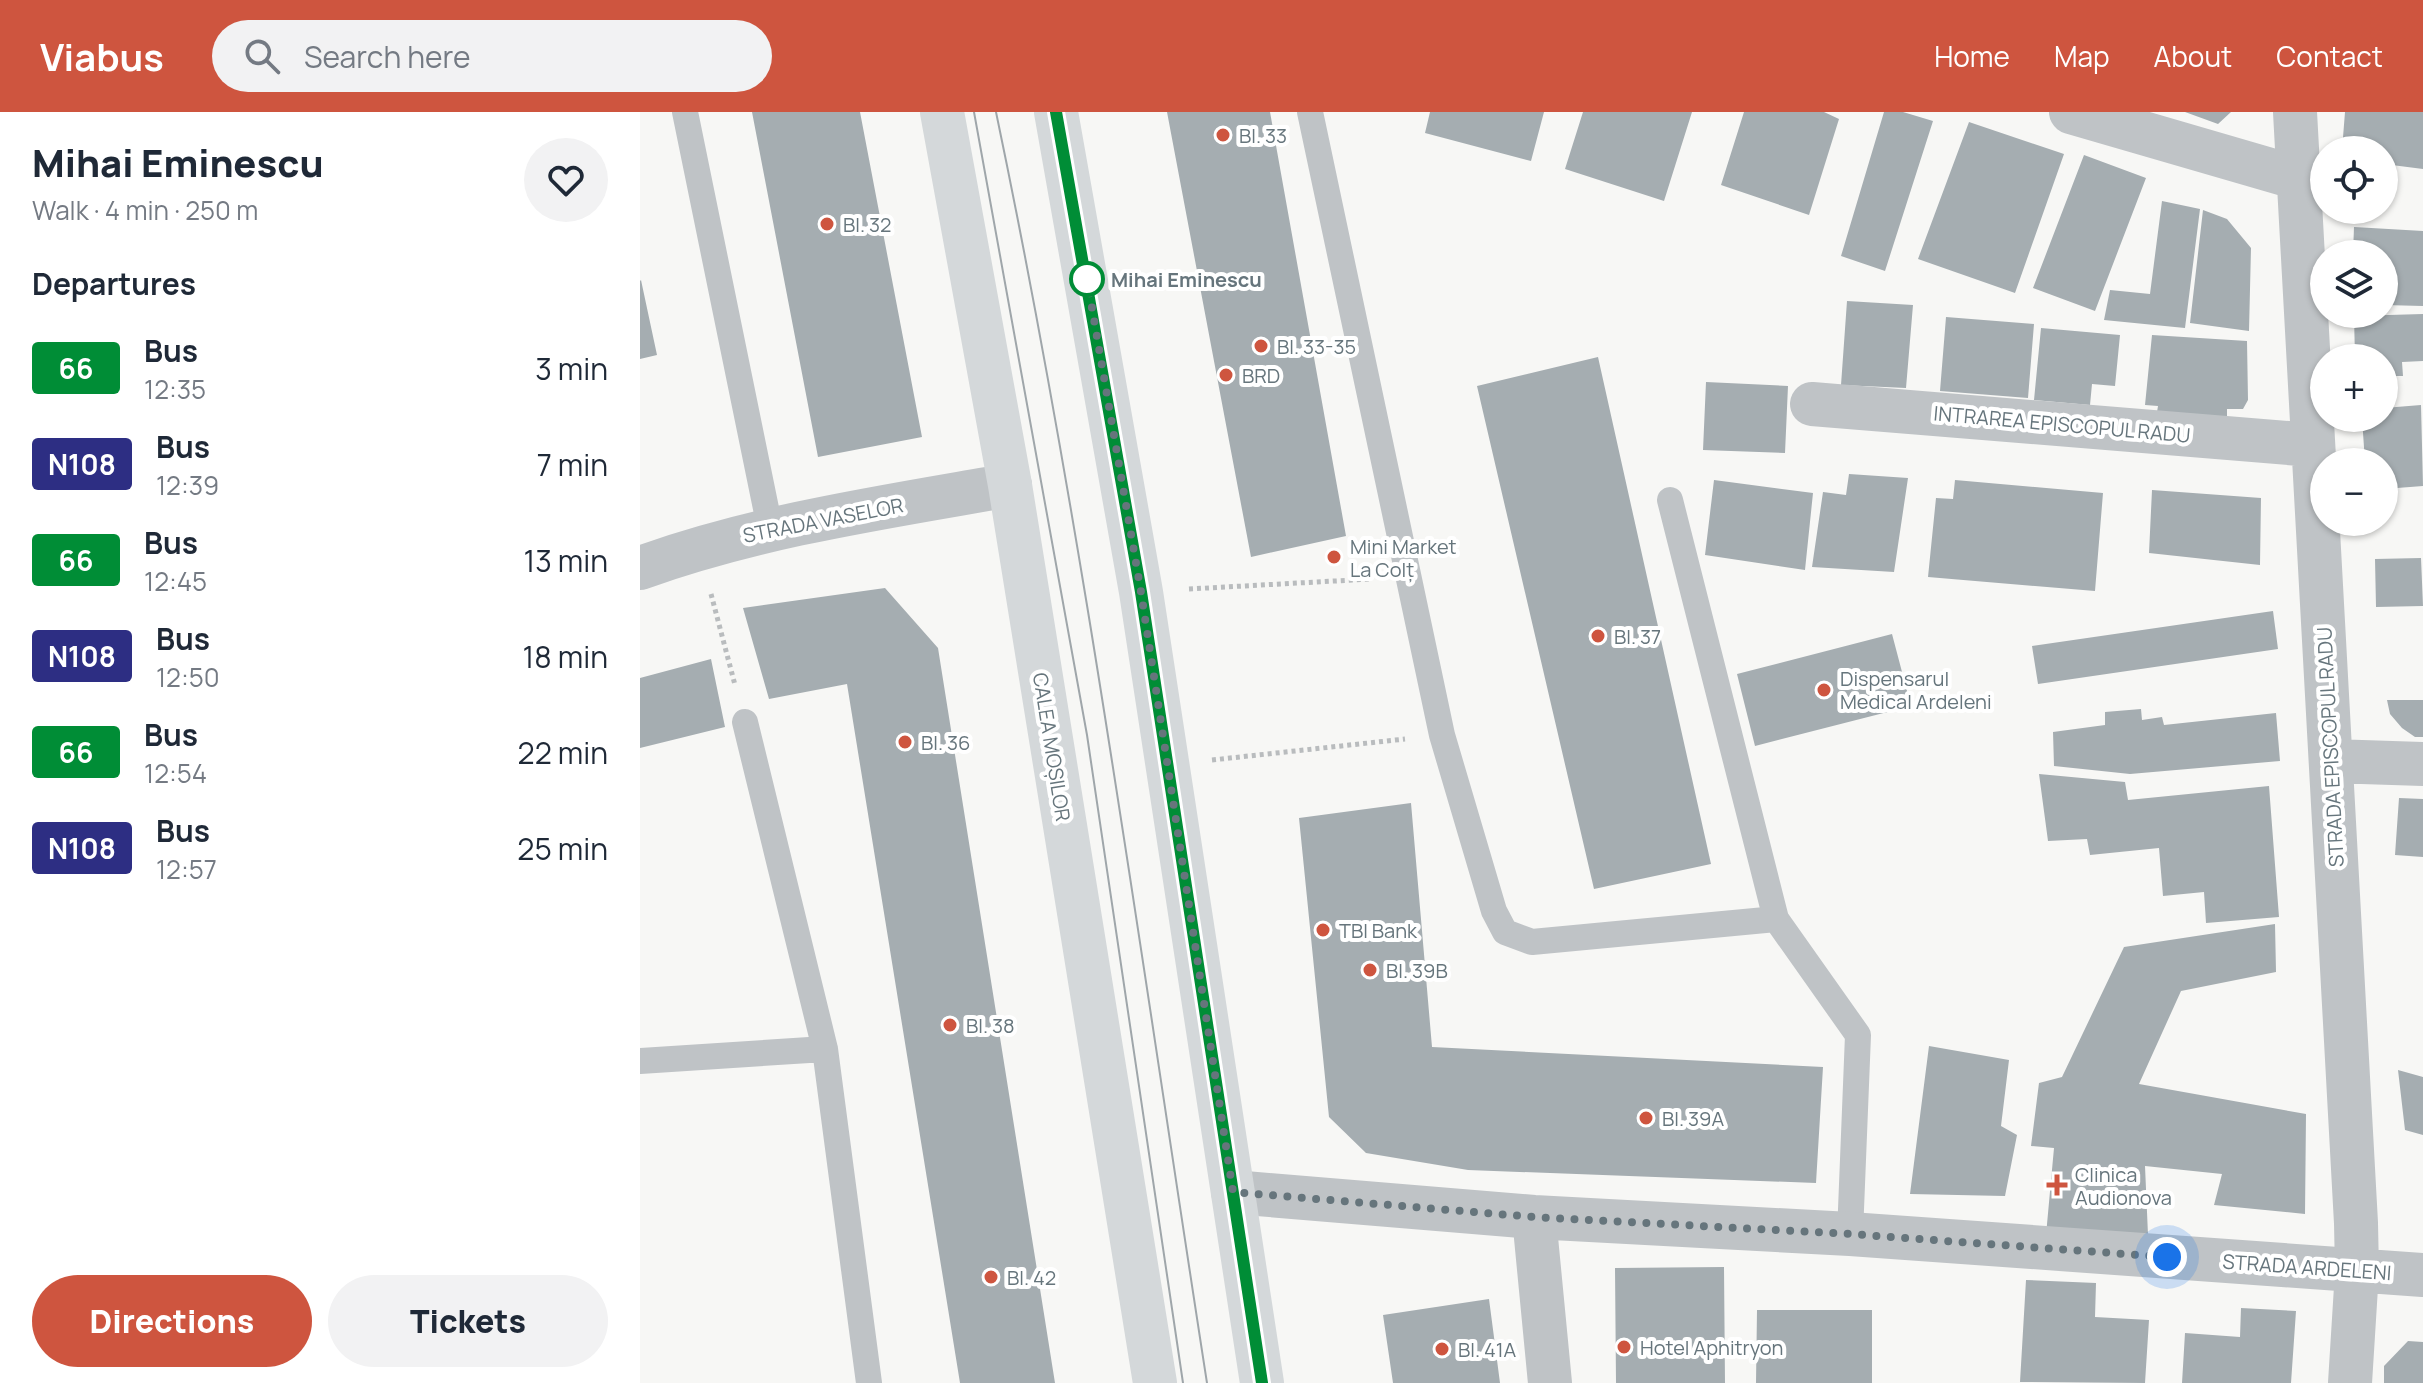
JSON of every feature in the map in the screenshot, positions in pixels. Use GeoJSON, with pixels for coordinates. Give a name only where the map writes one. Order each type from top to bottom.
{"type":"FeatureCollection","features":[{"type":"Feature","properties":{"kind":"main road","name":"CALEA MOȘILOR"},"geometry":{"type":"LineString","coordinates":[[942,112],[1010,485],[1155,1383]]}},
{"type":"Feature","properties":{"kind":"main road"},"geometry":{"type":"LineString","coordinates":[[1056,112],[1141,592],[1262,1383]]}},
{"type":"Feature","properties":{"kind":"street"},"geometry":{"type":"LineString","coordinates":[[2071,112],[2298,178]]}},
{"type":"Feature","properties":{"kind":"street","name":"STRADA EPISCOPUL RADU"},"geometry":{"type":"LineString","coordinates":[[2295,112],[2357,1271],[2350,1383]]}},
{"type":"Feature","properties":{"kind":"street","name":"INTRAREA EPISCOPUL RADU"},"geometry":{"type":"LineString","coordinates":[[1812,404],[2312,445]]}},
{"type":"Feature","properties":{"kind":"street","name":"STRADA VASELOR"},"geometry":{"type":"LineString","coordinates":[[640,568],[699,547],[770,528],[1010,485]]}},
{"type":"Feature","properties":{"kind":"street"},"geometry":{"type":"LineString","coordinates":[[2331,761],[2423,764]]}},
{"type":"Feature","properties":{"kind":"street","name":"STRADA ARDELENI"},"geometry":{"type":"LineString","coordinates":[[1233,1192],[1534,1217],[1850,1234],[2423,1275]]}},
{"type":"Feature","properties":{"kind":"street"},"geometry":{"type":"LineString","coordinates":[[1534,1217],[1550,1383]]}},
{"type":"Feature","properties":{"kind":"lane"},"geometry":{"type":"LineString","coordinates":[[685,112],[770,528]]}},
{"type":"Feature","properties":{"kind":"lane"},"geometry":{"type":"LineString","coordinates":[[1310,112],[1442,735],[1494,911],[1505,932],[1532,942],[1776,919]]}},
{"type":"Feature","properties":{"kind":"lane"},"geometry":{"type":"LineString","coordinates":[[1670,500],[1776,919],[1858,1035],[1850,1234]]}},
{"type":"Feature","properties":{"kind":"lane"},"geometry":{"type":"LineString","coordinates":[[745,722],[825,1049],[869,1383]]}},
{"type":"Feature","properties":{"kind":"lane"},"geometry":{"type":"LineString","coordinates":[[640,1061],[825,1049]]}},
{"type":"Feature","properties":{"kind":"path"},"geometry":{"type":"LineString","coordinates":[[699,547],[745,722]]}},
{"type":"Feature","properties":{"kind":"path"},"geometry":{"type":"LineString","coordinates":[[1141,592],[1408,576]]}},
{"type":"Feature","properties":{"kind":"path"},"geometry":{"type":"LineString","coordinates":[[1167,765],[1442,735]]}},
{"type":"Feature","properties":{"kind":"building","name":"Bl. 32"},"geometry":{"type":"Polygon","coordinates":[[[752,112],[860,112],[922,437],[818,457],[752,112]]]}},
{"type":"Feature","properties":{"kind":"building","name":"Bl. 33-35"},"geometry":{"type":"Polygon","coordinates":[[[1167,112],[1270,112],[1346,536],[1251,557],[1167,112]]]}},
{"type":"Feature","properties":{"kind":"building"},"geometry":{"type":"Polygon","coordinates":[[[1430,112],[1544,112],[1531,161],[1425,133],[1430,112]]]}},
{"type":"Feature","properties":{"kind":"building"},"geometry":{"type":"Polygon","coordinates":[[[1583,112],[1692,112],[1664,201],[1565,169],[1583,112]]]}},
{"type":"Feature","properties":{"kind":"building"},"geometry":{"type":"Polygon","coordinates":[[[1744,112],[1824,112],[1839,119],[1809,215],[1721,185],[1744,112]]]}},
{"type":"Feature","properties":{"kind":"building"},"geometry":{"type":"Polygon","coordinates":[[[1884,112],[1903,112],[1933,121],[1885,271],[1841,256],[1884,112]]]}},
{"type":"Feature","properties":{"kind":"building"},"geometry":{"type":"Polygon","coordinates":[[[2185,112],[2231,112],[2218,124],[2185,112]]]}},
{"type":"Feature","properties":{"kind":"building"},"geometry":{"type":"Polygon","coordinates":[[[2345,112],[2423,112],[2423,169],[2398,166],[2398,136],[2343,136],[2345,112]]]}},
{"type":"Feature","properties":{"kind":"building"},"geometry":{"type":"Polygon","coordinates":[[[1969,122],[2064,154],[2015,293],[1918,259],[1969,122]]]}},
{"type":"Feature","properties":{"kind":"building"},"geometry":{"type":"Polygon","coordinates":[[[2084,155],[2146,178],[2095,311],[2033,288],[2084,155]]]}},
{"type":"Feature","properties":{"kind":"building"},"geometry":{"type":"Polygon","coordinates":[[[2162,201],[2200,209],[2185,328],[2104,320],[2110,290],[2150,294],[2162,201]]]}},
{"type":"Feature","properties":{"kind":"building"},"geometry":{"type":"Polygon","coordinates":[[[2203,210],[2227,219],[2251,248],[2249,331],[2190,323],[2203,210]]]}},
{"type":"Feature","properties":{"kind":"building"},"geometry":{"type":"Polygon","coordinates":[[[2354,227],[2423,231],[2423,306],[2398,305],[2398,240],[2354,240],[2354,227]]]}},
{"type":"Feature","properties":{"kind":"building"},"geometry":{"type":"Polygon","coordinates":[[[640,281],[657,355],[640,359],[640,281]]]}},
{"type":"Feature","properties":{"kind":"building"},"geometry":{"type":"Polygon","coordinates":[[[1847,301],[1913,305],[1906,388],[1841,385],[1847,301]]]}},
{"type":"Feature","properties":{"kind":"building"},"geometry":{"type":"Polygon","coordinates":[[[2423,314],[2423,361],[2402,362],[2403,376],[2398,376],[2398,344],[2355,344],[2354,328],[2398,328],[2398,315],[2423,314]]]}},
{"type":"Feature","properties":{"kind":"building"},"geometry":{"type":"Polygon","coordinates":[[[1946,317],[2034,324],[2028,398],[1940,391],[1946,317]]]}},
{"type":"Feature","properties":{"kind":"building"},"geometry":{"type":"Polygon","coordinates":[[[2041,328],[2120,335],[2115,386],[2092,384],[2090,405],[2034,400],[2041,328]]]}},
{"type":"Feature","properties":{"kind":"building"},"geometry":{"type":"Polygon","coordinates":[[[2152,335],[2247,341],[2248,400],[2243,409],[2227,409],[2227,418],[2157,412],[2158,406],[2145,405],[2152,335]]]}},
{"type":"Feature","properties":{"kind":"building","name":"Bl. 37"},"geometry":{"type":"Polygon","coordinates":[[[1598,357],[1711,864],[1594,889],[1477,386],[1598,357]]]}},
{"type":"Feature","properties":{"kind":"building"},"geometry":{"type":"Polygon","coordinates":[[[1706,382],[1788,386],[1785,453],[1703,450],[1706,382]]]}},
{"type":"Feature","properties":{"kind":"building"},"geometry":{"type":"Polygon","coordinates":[[[2421,405],[2423,486],[2398,488],[2398,448],[2364,448],[2363,432],[2398,432],[2398,407],[2421,405]]]}},
{"type":"Feature","properties":{"kind":"building"},"geometry":{"type":"Polygon","coordinates":[[[1849,474],[1908,478],[1894,572],[1812,567],[1823,492],[1846,495],[1849,474]]]}},
{"type":"Feature","properties":{"kind":"building"},"geometry":{"type":"Polygon","coordinates":[[[1714,480],[1813,493],[1805,570],[1705,555],[1714,480]]]}},
{"type":"Feature","properties":{"kind":"building"},"geometry":{"type":"Polygon","coordinates":[[[1955,480],[2103,493],[2095,591],[1928,577],[1936,498],[1953,499],[1955,480]]]}},
{"type":"Feature","properties":{"kind":"building"},"geometry":{"type":"Polygon","coordinates":[[[2152,490],[2261,498],[2260,565],[2149,553],[2152,490]]]}},
{"type":"Feature","properties":{"kind":"building"},"geometry":{"type":"Polygon","coordinates":[[[2421,558],[2423,606],[2376,607],[2375,559],[2421,558]]]}},
{"type":"Feature","properties":{"kind":"building"},"geometry":{"type":"Polygon","coordinates":[[[885,588],[938,648],[1055,1383],[960,1383],[847,684],[769,699],[743,608],[885,588]]]}},
{"type":"Feature","properties":{"kind":"building"},"geometry":{"type":"Polygon","coordinates":[[[2273,611],[2278,649],[2038,684],[2032,646],[2273,611]]]}},
{"type":"Feature","properties":{"kind":"building","name":"Dispensarul Medical Ardeleni"},"geometry":{"type":"Polygon","coordinates":[[[1892,634],[1911,706],[1755,746],[1737,674],[1892,634]]]}},
{"type":"Feature","properties":{"kind":"building"},"geometry":{"type":"Polygon","coordinates":[[[711,659],[725,727],[640,748],[640,678],[711,659]]]}},
{"type":"Feature","properties":{"kind":"building"},"geometry":{"type":"Polygon","coordinates":[[[2387,700],[2423,700],[2423,737],[2415,737],[2402,728],[2390,714],[2387,700]]]}},
{"type":"Feature","properties":{"kind":"building"},"geometry":{"type":"Polygon","coordinates":[[[2141,709],[2142,720],[2162,717],[2164,725],[2276,713],[2280,761],[2130,774],[2054,766],[2053,732],[2105,725],[2105,712],[2141,709]]]}},
{"type":"Feature","properties":{"kind":"building"},"geometry":{"type":"Polygon","coordinates":[[[2039,774],[2125,782],[2128,800],[2269,786],[2279,917],[2206,923],[2204,892],[2163,896],[2159,848],[2090,855],[2087,839],[2048,841],[2039,774]]]}},
{"type":"Feature","properties":{"kind":"building"},"geometry":{"type":"Polygon","coordinates":[[[2399,798],[2423,799],[2423,857],[2395,855],[2399,798]]]}},
{"type":"Feature","properties":{"kind":"building"},"geometry":{"type":"Polygon","coordinates":[[[1411,803],[1432,1047],[1823,1067],[1816,1183],[1468,1170],[1366,1153],[1329,1117],[1299,818],[1411,803]]]}},
{"type":"Feature","properties":{"kind":"building"},"geometry":{"type":"Polygon","coordinates":[[[2275,924],[2276,972],[2181,991],[2139,1084],[2306,1114],[2305,1214],[2214,1205],[2222,1174],[2145,1166],[2148,1235],[2046,1235],[2054,1148],[2031,1146],[2039,1083],[2062,1077],[2124,947],[2275,924]]]}},
{"type":"Feature","properties":{"kind":"building"},"geometry":{"type":"Polygon","coordinates":[[[1929,1046],[2009,1060],[2001,1126],[2017,1135],[2005,1196],[1910,1194],[1929,1046]]]}},
{"type":"Feature","properties":{"kind":"building"},"geometry":{"type":"Polygon","coordinates":[[[2398,1070],[2423,1077],[2423,1135],[2405,1130],[2398,1070]]]}},
{"type":"Feature","properties":{"kind":"building","name":"Hotel Aphitryon"},"geometry":{"type":"Polygon","coordinates":[[[1724,1267],[1725,1383],[1616,1383],[1615,1268],[1724,1267]]]}},
{"type":"Feature","properties":{"kind":"building"},"geometry":{"type":"Polygon","coordinates":[[[2026,1280],[2096,1283],[2095,1317],[2149,1320],[2145,1383],[2020,1382],[2026,1280]]]}},
{"type":"Feature","properties":{"kind":"building","name":"Bl. 41A"},"geometry":{"type":"Polygon","coordinates":[[[1489,1299],[1500,1383],[1393,1383],[1383,1315],[1489,1299]]]}},
{"type":"Feature","properties":{"kind":"building"},"geometry":{"type":"Polygon","coordinates":[[[2241,1308],[2296,1311],[2291,1383],[2182,1383],[2185,1333],[2240,1337],[2241,1308]]]}},
{"type":"Feature","properties":{"kind":"building"},"geometry":{"type":"Polygon","coordinates":[[[1757,1310],[1872,1310],[1872,1383],[1756,1383],[1757,1310]]]}},
{"type":"Feature","properties":{"kind":"building"},"geometry":{"type":"Polygon","coordinates":[[[2408,1341],[2423,1342],[2423,1383],[2384,1383],[2384,1366],[2408,1341]]]}},
{"type":"Feature","properties":{"kind":"tram line"},"geometry":{"type":"LineString","coordinates":[[974,112],[1087,735],[1183,1383]]}},
{"type":"Feature","properties":{"kind":"tram line"},"geometry":{"type":"LineString","coordinates":[[996,112],[1028,270],[1084,587],[1207,1383]]}},
{"type":"Feature","properties":{"kind":"bus line","name":"66"},"geometry":{"type":"LineString","coordinates":[[1056,112],[1141,592],[1262,1383]]}},
{"type":"Feature","properties":{"kind":"place","name":"Bl. 33"},"geometry":{"type":"Point","coordinates":[1223,135]}},
{"type":"Feature","properties":{"kind":"place","name":"Bl. 32"},"geometry":{"type":"Point","coordinates":[827,224]}},
{"type":"Feature","properties":{"kind":"place","name":"Mihai Eminescu"},"geometry":{"type":"Point","coordinates":[1087,279]}},
{"type":"Feature","properties":{"kind":"place","name":"Bl. 33-35"},"geometry":{"type":"Point","coordinates":[1261,346]}},
{"type":"Feature","properties":{"kind":"place","name":"BRD"},"geometry":{"type":"Point","coordinates":[1226,375]}},
{"type":"Feature","properties":{"kind":"place","name":"Mini Market La Colț"},"geometry":{"type":"Point","coordinates":[1334,557]}},
{"type":"Feature","properties":{"kind":"place","name":"Bl. 37"},"geometry":{"type":"Point","coordinates":[1598,636]}},
{"type":"Feature","properties":{"kind":"place","name":"Dispensarul Medical Ardeleni"},"geometry":{"type":"Point","coordinates":[1824,690]}},
{"type":"Feature","properties":{"kind":"place","name":"Bl. 36"},"geometry":{"type":"Point","coordinates":[905,742]}},
{"type":"Feature","properties":{"kind":"place","name":"TBI Bank"},"geometry":{"type":"Point","coordinates":[1323,930]}},
{"type":"Feature","properties":{"kind":"place","name":"Bl. 39B"},"geometry":{"type":"Point","coordinates":[1370,970]}},
{"type":"Feature","properties":{"kind":"place","name":"Bl. 38"},"geometry":{"type":"Point","coordinates":[950,1025]}},
{"type":"Feature","properties":{"kind":"place","name":"Bl. 39A"},"geometry":{"type":"Point","coordinates":[1646,1118]}},
{"type":"Feature","properties":{"kind":"place","name":"Clinica Audionova"},"geometry":{"type":"Point","coordinates":[2057,1185]}},
{"type":"Feature","properties":{"kind":"place","name":"Bl. 42"},"geometry":{"type":"Point","coordinates":[991,1277]}},
{"type":"Feature","properties":{"kind":"place","name":"Hotel Aphitryon"},"geometry":{"type":"Point","coordinates":[1624,1347]}},
{"type":"Feature","properties":{"kind":"place","name":"Bl. 41A"},"geometry":{"type":"Point","coordinates":[1442,1349]}},
{"type":"Feature","properties":{"kind":"route"},"geometry":{"type":"LineString","coordinates":[[1087,279],[1141,592],[1233,1192],[1283,1193],[1534,1217],[1850,1234],[2167,1257]]}}]}
